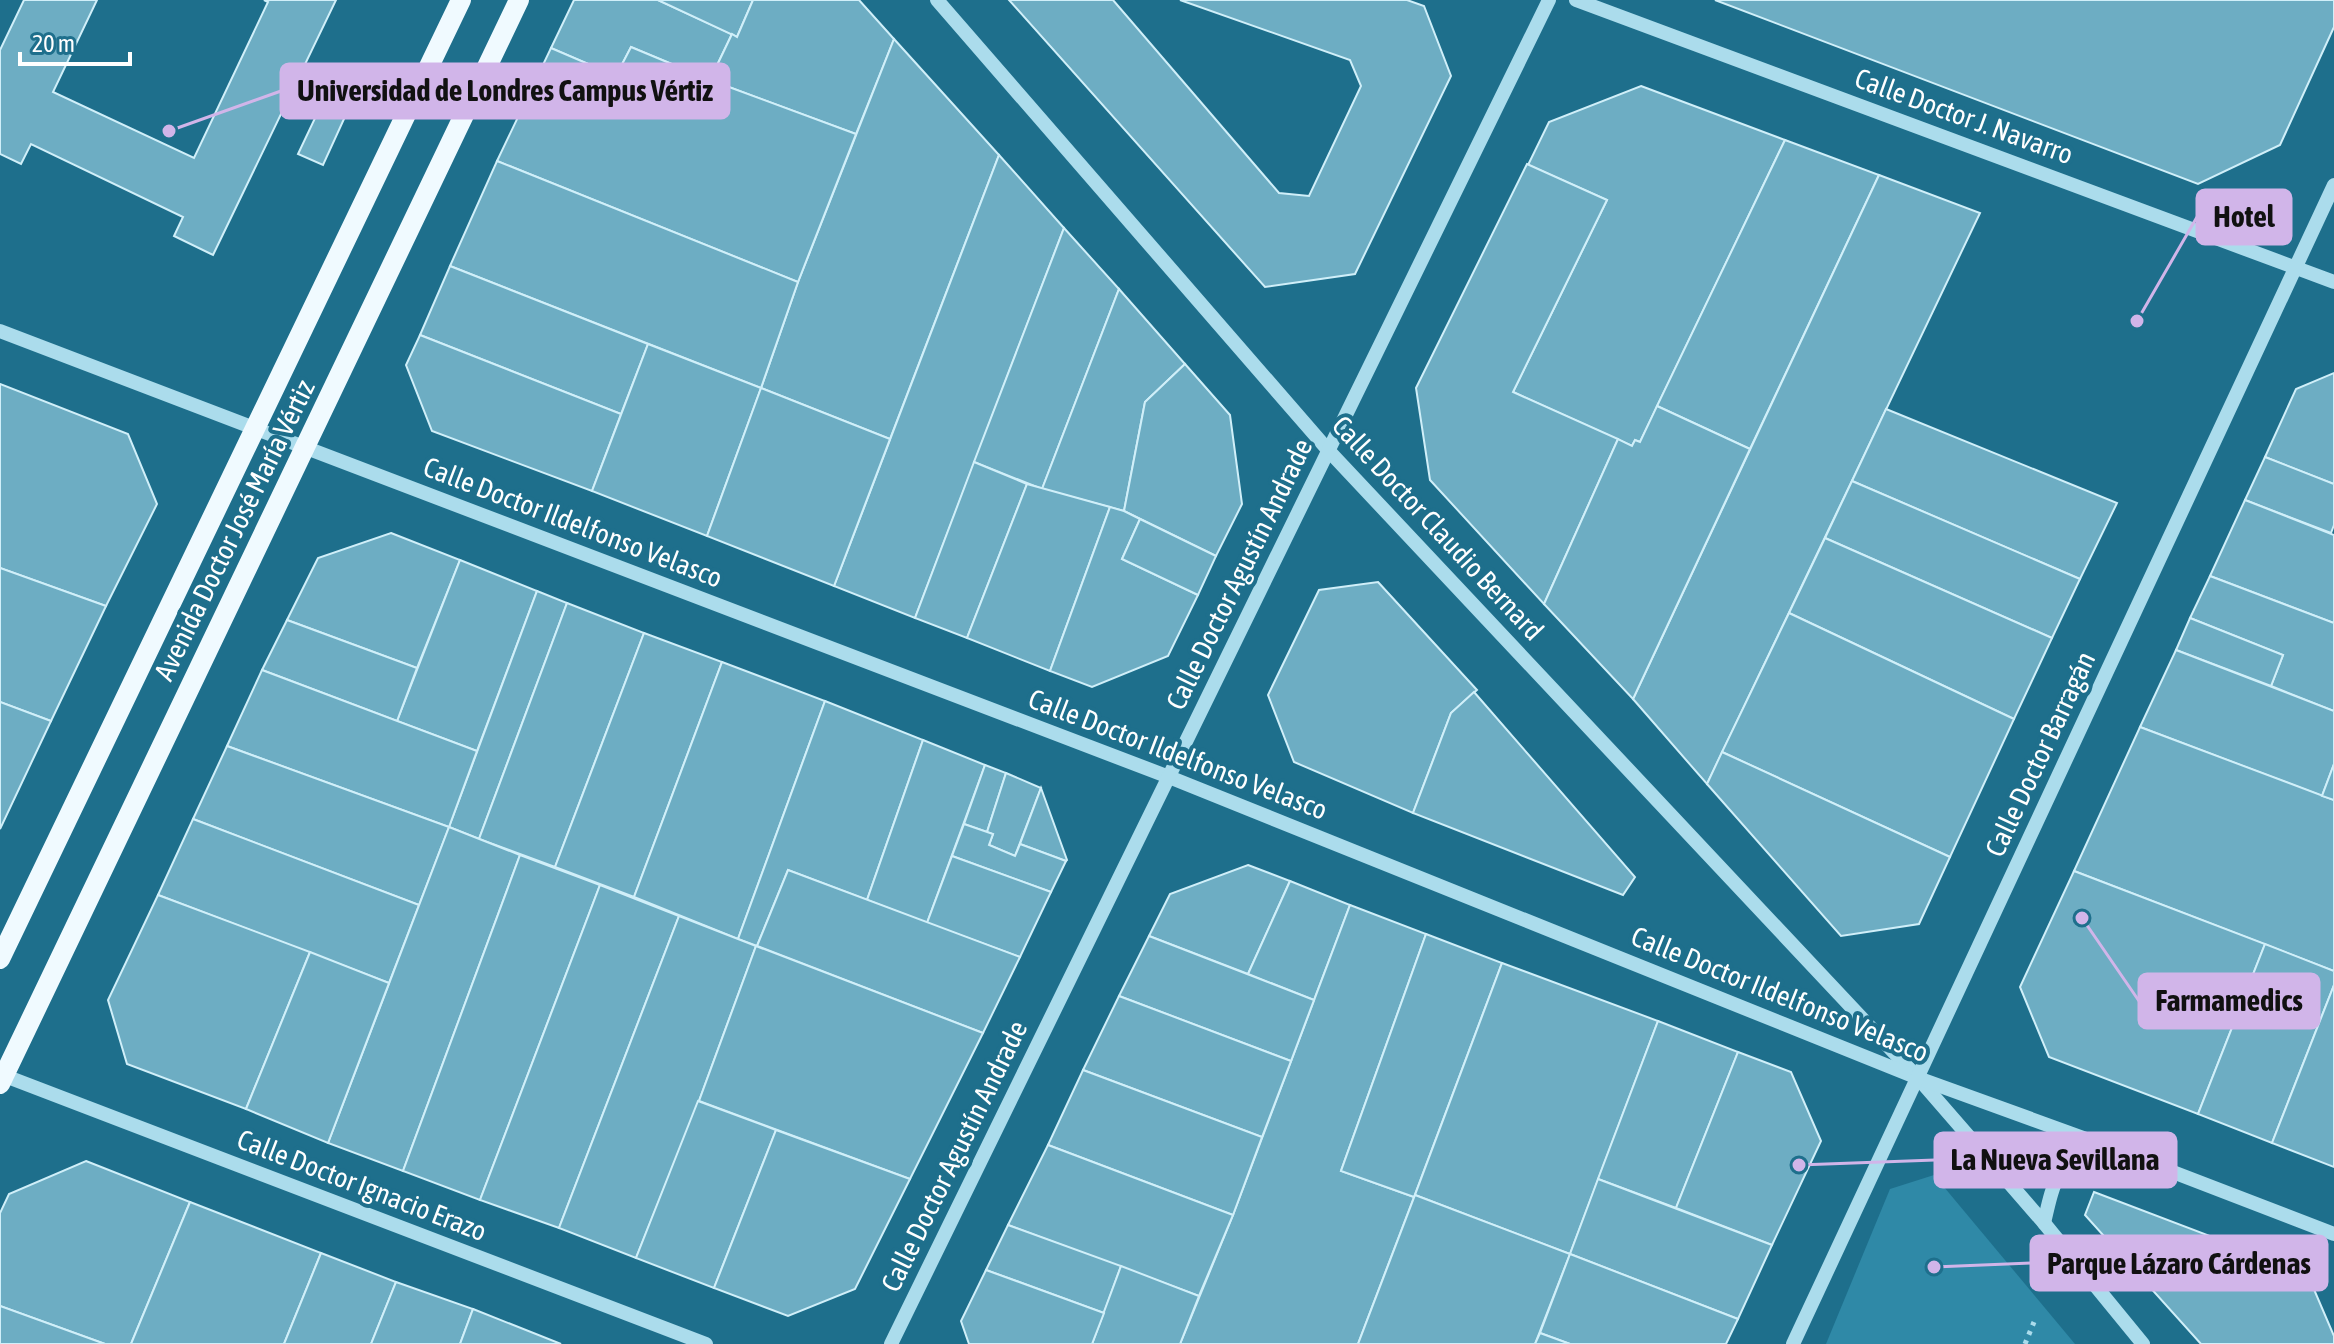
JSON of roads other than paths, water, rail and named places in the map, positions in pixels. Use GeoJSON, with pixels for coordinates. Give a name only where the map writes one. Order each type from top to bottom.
{"type":"FeatureCollection","features":[{"type":"Feature","properties":{"kind":"main road","name":"Avenida Doctor José María Vértiz"},"geometry":{"type":"LineString","coordinates":[[0,959],[461,0]]}},
{"type":"Feature","properties":{"kind":"main road","name":"Avenida Doctor José María Vértiz"},"geometry":{"type":"LineString","coordinates":[[1,1078],[519,0]]}},
{"type":"Feature","properties":{"kind":"street","name":"Calle Doctor Claudio Bernard"},"geometry":{"type":"LineString","coordinates":[[937,0],[1328,450],[1918,1078],[2044,1223],[2143,1344]]}},
{"type":"Feature","properties":{"kind":"street","name":"Calle Doctor Agustín Andrade"},"geometry":{"type":"LineString","coordinates":[[891,1344],[1549,0]]}},
{"type":"Feature","properties":{"kind":"street","name":"Calle Doctor J. Navarro"},"geometry":{"type":"LineString","coordinates":[[1576,0],[2334,282]]}},
{"type":"Feature","properties":{"kind":"street","name":"Calle Doctor Barragán"},"geometry":{"type":"LineString","coordinates":[[1793,1344],[2334,185]]}},
{"type":"Feature","properties":{"kind":"street","name":"Calle Doctor Ildelfonso Velasco"},"geometry":{"type":"LineString","coordinates":[[0,331],[1169,777],[1918,1078],[2334,1234]]}},
{"type":"Feature","properties":{"kind":"street","name":"Calle Doctor Ignacio Erazo"},"geometry":{"type":"LineString","coordinates":[[1,1078],[706,1344]]}},
{"type":"Feature","properties":{"kind":"street"},"geometry":{"type":"LineString","coordinates":[[2044,1223],[2054,1183],[2063,1167],[2080,1153],[2100,1144]]}},
{"type":"Feature","properties":{"kind":"place","name":"Universidad de Londres Campus Vértiz"},"geometry":{"type":"Point","coordinates":[169,131]}},
{"type":"Feature","properties":{"kind":"place","name":"Hotel"},"geometry":{"type":"Point","coordinates":[2137,321]}},
{"type":"Feature","properties":{"kind":"place","name":"Farmamedics"},"geometry":{"type":"Point","coordinates":[2082,918]}},
{"type":"Feature","properties":{"kind":"place","name":"La Nueva Sevillana"},"geometry":{"type":"Point","coordinates":[1799,1165]}},
{"type":"Feature","properties":{"kind":"place","name":"Parque Lázaro Cárdenas"},"geometry":{"type":"Point","coordinates":[1934,1267]}}]}
